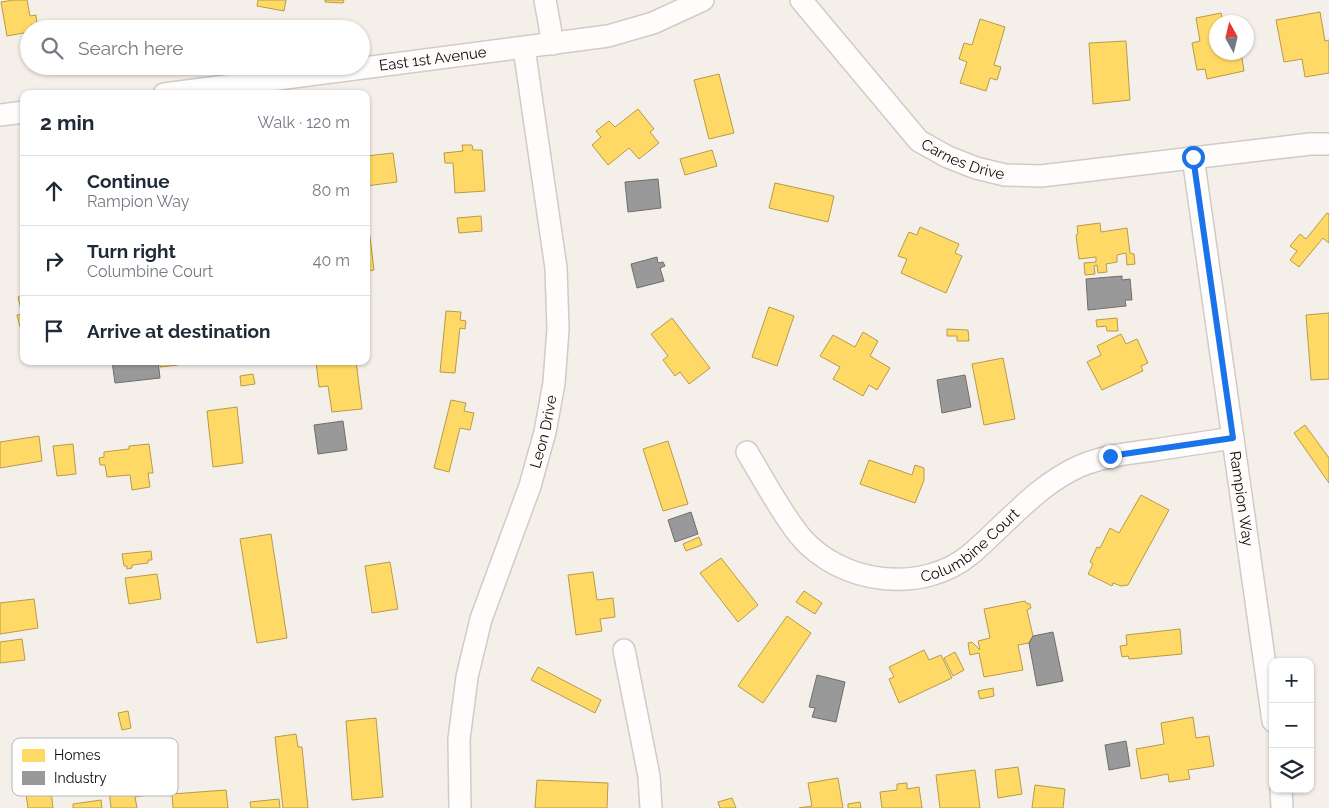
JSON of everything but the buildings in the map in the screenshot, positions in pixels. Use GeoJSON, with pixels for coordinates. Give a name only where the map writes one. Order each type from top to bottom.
{"type":"FeatureCollection","features":[{"type":"Feature","properties":{"kind":"street"},"geometry":{"type":"LineString","coordinates":[[546,0],[552,44],[608,36],[653,23],[703,0]]}},
{"type":"Feature","properties":{"kind":"street","name":"Carnes Drive"},"geometry":{"type":"LineString","coordinates":[[801,0],[919,141],[948,158],[976,168],[1006,175],[1041,176],[1193,157],[1310,144],[1329,144]]}},
{"type":"Feature","properties":{"kind":"street","name":"East 1st Avenue"},"geometry":{"type":"LineString","coordinates":[[370,68],[552,44]]}},
{"type":"Feature","properties":{"kind":"street","name":"Leon Drive"},"geometry":{"type":"LineString","coordinates":[[460,808],[459,739],[467,677],[481,619],[530,486],[545,432],[554,383],[558,329],[556,268],[524,48]]}},
{"type":"Feature","properties":{"kind":"street","name":"East 1st Avenue"},"geometry":{"type":"LineString","coordinates":[[195,90],[313,75]]}},
{"type":"Feature","properties":{"kind":"street"},"geometry":{"type":"LineString","coordinates":[[0,115],[20,112]]}},
{"type":"Feature","properties":{"kind":"street","name":"Rampion Way"},"geometry":{"type":"LineString","coordinates":[[1193,157],[1270,703]]}},
{"type":"Feature","properties":{"kind":"street","name":"Columbine Court"},"geometry":{"type":"LineString","coordinates":[[747,452],[801,537],[822,556],[846,570],[870,577],[898,580],[921,577],[947,569],[969,555],[1053,482],[1080,467],[1110,456],[1233,438]]}},
{"type":"Feature","properties":{"kind":"street"},"geometry":{"type":"LineString","coordinates":[[624,650],[649,776],[651,808]]}},
{"type":"Feature","properties":{"kind":"street"},"geometry":{"type":"LineString","coordinates":[[1281,793],[1282,808]]}},
{"type":"Feature","properties":{"kind":"route"},"geometry":{"type":"LineString","coordinates":[[1110,456],[1233,438],[1193,157]]}}]}
